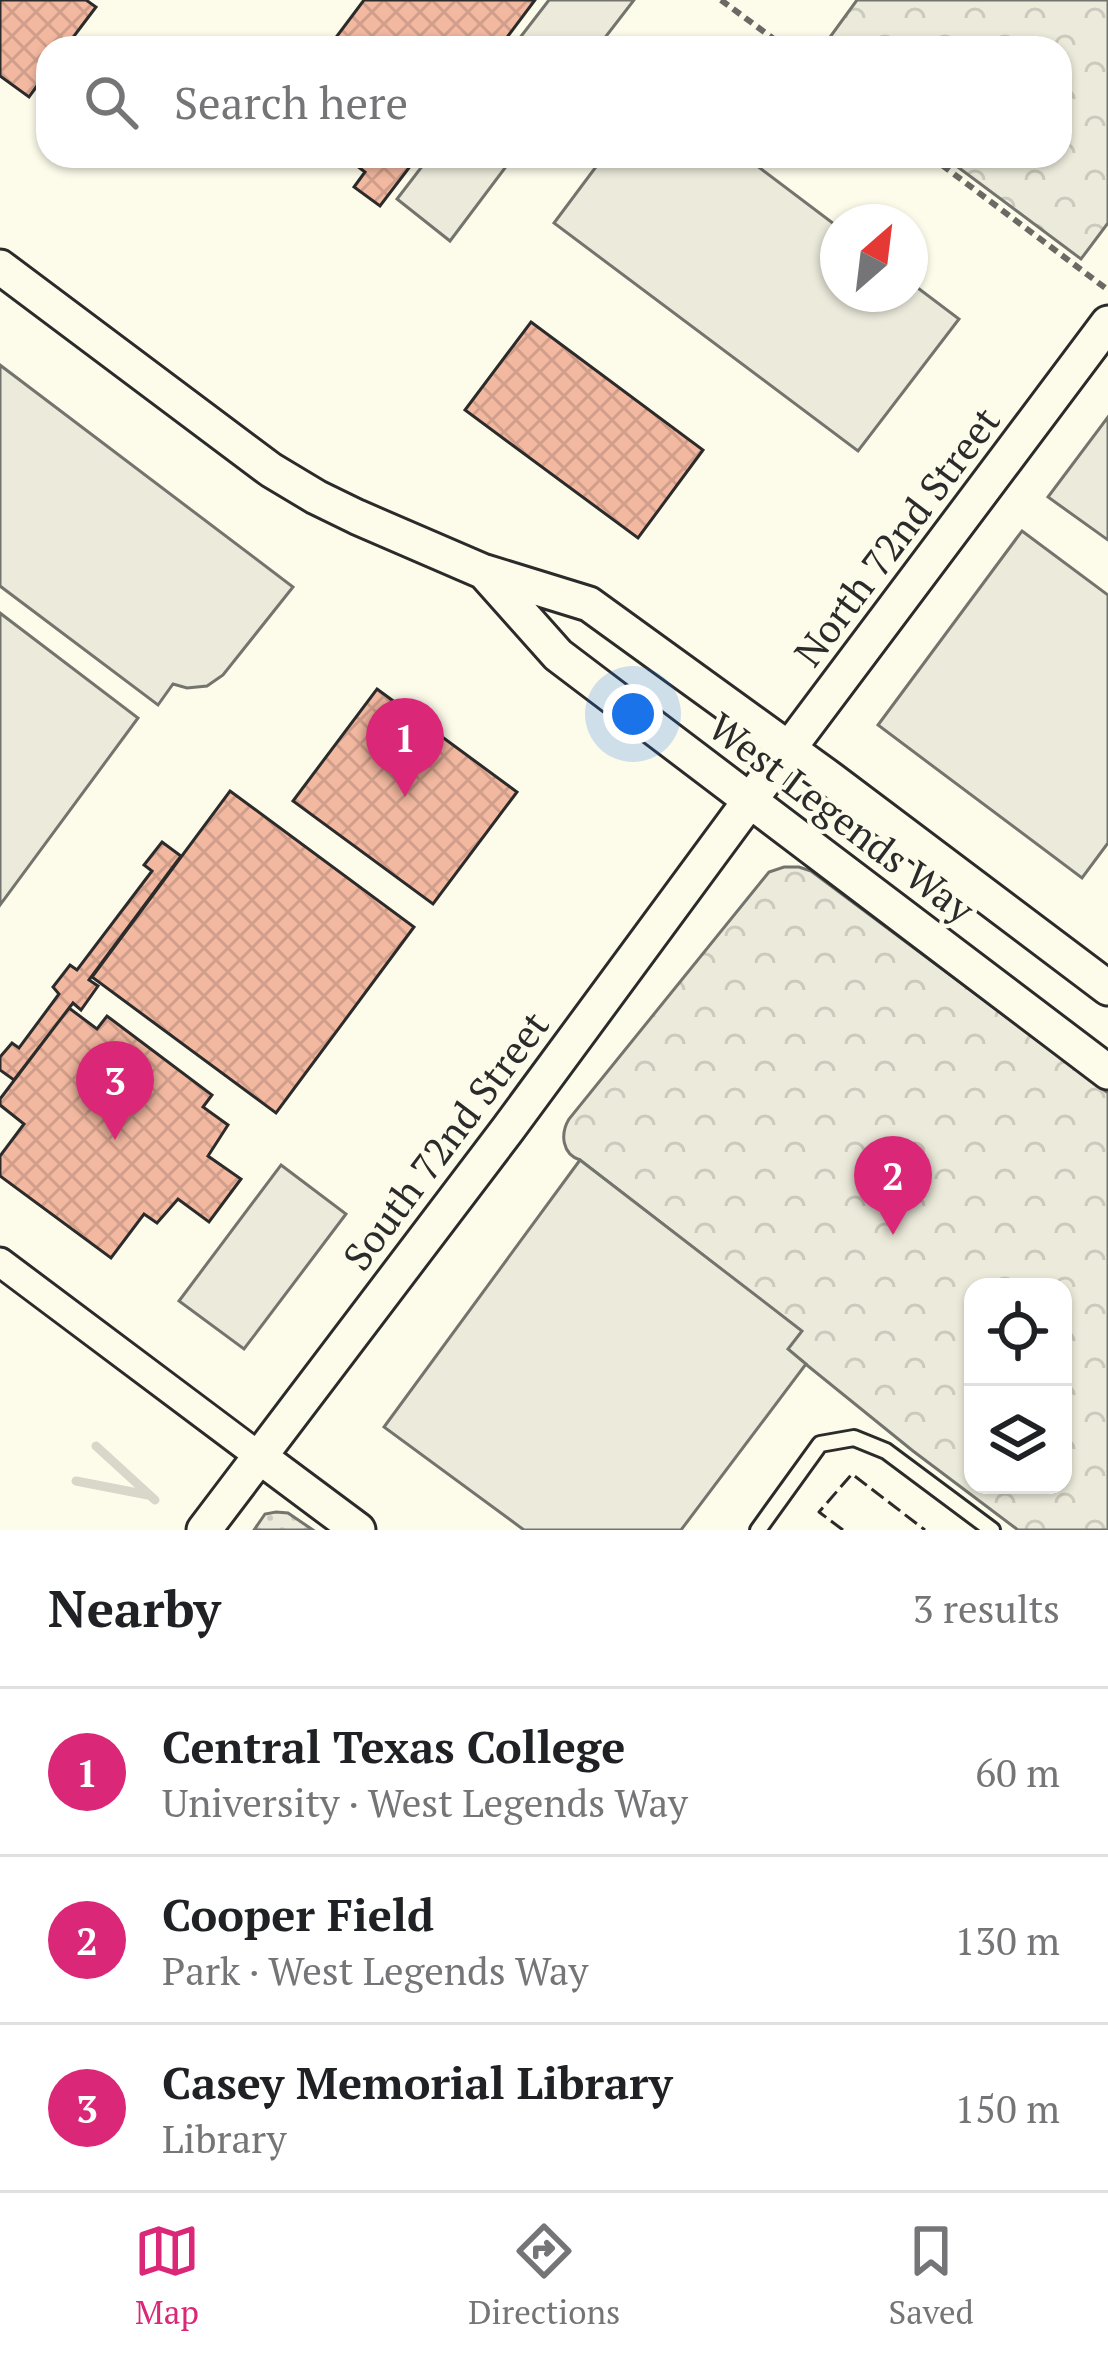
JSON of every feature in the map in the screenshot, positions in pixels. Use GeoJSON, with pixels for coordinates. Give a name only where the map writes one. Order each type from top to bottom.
{"type":"FeatureCollection","features":[{"type":"Feature","properties":{"kind":"street","name":"West Legends Way"},"geometry":{"type":"LineString","coordinates":[[0,267],[286,479],[357,518],[482,571],[589,604],[1108,988]]}},
{"type":"Feature","properties":{"kind":"street","name":"North 72nd Street"},"geometry":{"type":"LineString","coordinates":[[751,799],[1108,322]]}},
{"type":"Feature","properties":{"kind":"street","name":"West Legends Way"},"geometry":{"type":"LineString","coordinates":[[482,571],[558,655],[1108,1072]]}},
{"type":"Feature","properties":{"kind":"street","name":"South 72nd Street"},"geometry":{"type":"LineString","coordinates":[[204,1530],[751,799]]}},
{"type":"Feature","properties":{"kind":"street"},"geometry":{"type":"LineString","coordinates":[[0,1262],[358,1530]]}},
{"type":"Feature","properties":{"kind":"lane"},"geometry":{"type":"LineString","coordinates":[[758,1530],[820,1444],[854,1438],[886,1450],[992,1530]]}},
{"type":"Feature","properties":{"kind":"path"},"geometry":{"type":"LineString","coordinates":[[721,0],[770,36]]}},
{"type":"Feature","properties":{"kind":"path"},"geometry":{"type":"LineString","coordinates":[[946,168],[1108,290]]}},
{"type":"Feature","properties":{"kind":"green space"},"geometry":{"type":"Polygon","coordinates":[[[857,0],[1108,0],[1108,223],[1081,259],[959,168],[1072,168],[1072,36],[831,36],[857,0]]]}},
{"type":"Feature","properties":{"kind":"green space"},"geometry":{"type":"Polygon","coordinates":[[[784,867],[811,871],[1108,1093],[1108,1530],[1018,1530],[970,1494],[1072,1494],[1072,1278],[964,1278],[964,1489],[787,1349],[801,1331],[574,1157],[564,1137],[569,1119],[769,872],[784,867]]]}},
{"type":"Feature","properties":{"kind":"green space"},"geometry":{"type":"Polygon","coordinates":[[[288,1513],[313,1530],[254,1530],[265,1514],[288,1513]]]}},
{"type":"Feature","properties":{"kind":"shaded area"},"geometry":{"type":"Polygon","coordinates":[[[549,0],[634,0],[606,36],[521,36],[549,0]]]}},
{"type":"Feature","properties":{"kind":"shaded area"},"geometry":{"type":"Polygon","coordinates":[[[421,168],[505,168],[450,241],[397,199],[421,168]]]}},
{"type":"Feature","properties":{"kind":"shaded area"},"geometry":{"type":"Polygon","coordinates":[[[595,168],[760,168],[820,213],[820,312],[928,312],[928,296],[959,319],[858,451],[554,223],[595,168]]]}},
{"type":"Feature","properties":{"kind":"shaded area"},"geometry":{"type":"Polygon","coordinates":[[[0,365],[293,587],[223,675],[207,686],[173,684],[158,705],[0,586],[0,365]]]}},
{"type":"Feature","properties":{"kind":"shaded area"},"geometry":{"type":"Polygon","coordinates":[[[1108,417],[1108,540],[1048,497],[1108,417]]]}},
{"type":"Feature","properties":{"kind":"shaded area"},"geometry":{"type":"Polygon","coordinates":[[[1022,531],[1108,595],[1108,843],[1082,878],[878,725],[1022,531]]]}},
{"type":"Feature","properties":{"kind":"shaded area"},"geometry":{"type":"Polygon","coordinates":[[[0,613],[138,718],[0,905],[0,613]]]}},
{"type":"Feature","properties":{"kind":"shaded area"},"geometry":{"type":"Polygon","coordinates":[[[580,1160],[802,1331],[788,1349],[806,1364],[681,1530],[524,1530],[384,1427],[580,1160]]]}},
{"type":"Feature","properties":{"kind":"shaded area"},"geometry":{"type":"Polygon","coordinates":[[[281,1165],[346,1214],[244,1349],[179,1301],[281,1165]]]}},
{"type":"Feature","properties":{"kind":"building"},"geometry":{"type":"Polygon","coordinates":[[[0,0],[86,0],[96,7],[74,36],[36,36],[36,87],[29,97],[0,76],[0,0]]]}},
{"type":"Feature","properties":{"kind":"building"},"geometry":{"type":"Polygon","coordinates":[[[364,0],[535,0],[508,36],[337,36],[364,0]]]}},
{"type":"Feature","properties":{"kind":"building"},"geometry":{"type":"Polygon","coordinates":[[[360,168],[409,168],[380,206],[354,187],[365,172],[360,168]]]}},
{"type":"Feature","properties":{"kind":"building"},"geometry":{"type":"Polygon","coordinates":[[[531,322],[703,450],[638,538],[465,410],[531,322]]]}},
{"type":"Feature","properties":{"kind":"building"},"geometry":{"type":"Polygon","coordinates":[[[377,689],[517,792],[433,904],[293,801],[377,689]]]}},
{"type":"Feature","properties":{"kind":"building"},"geometry":{"type":"Polygon","coordinates":[[[230,791],[414,927],[276,1113],[92,977],[230,791]]]}},
{"type":"Feature","properties":{"kind":"building"},"geometry":{"type":"Polygon","coordinates":[[[162,842],[181,856],[89,980],[98,986],[81,1010],[73,1003],[14,1080],[0,1070],[0,1057],[12,1043],[19,1048],[59,994],[53,987],[70,965],[77,970],[152,871],[144,865],[162,842]]]}},
{"type":"Feature","properties":{"kind":"building"},"geometry":{"type":"Polygon","coordinates":[[[69,1008],[97,1029],[107,1016],[212,1095],[203,1107],[228,1125],[208,1156],[241,1179],[209,1222],[178,1199],[157,1223],[144,1214],[111,1258],[0,1176],[0,1156],[24,1124],[0,1105],[0,1099],[69,1008]]]}},
{"type":"Feature","properties":{"kind":"waterway"},"geometry":{"type":"LineString","coordinates":[[96,1446],[155,1500]]}},
{"type":"Feature","properties":{"kind":"waterway"},"geometry":{"type":"LineString","coordinates":[[76,1481],[148,1495]]}},
{"type":"Feature","properties":{"kind":"fence"},"geometry":{"type":"LineString","coordinates":[[843,1530],[819,1512],[852,1474],[925,1530]]}},
{"type":"Feature","properties":{"kind":"place","name":"Central Texas College"},"geometry":{"type":"Point","coordinates":[405,797]}},
{"type":"Feature","properties":{"kind":"place","name":"Casey Memorial Library"},"geometry":{"type":"Point","coordinates":[115,1140]}},
{"type":"Feature","properties":{"kind":"place","name":"Cooper Field"},"geometry":{"type":"Point","coordinates":[893,1235]}}]}
